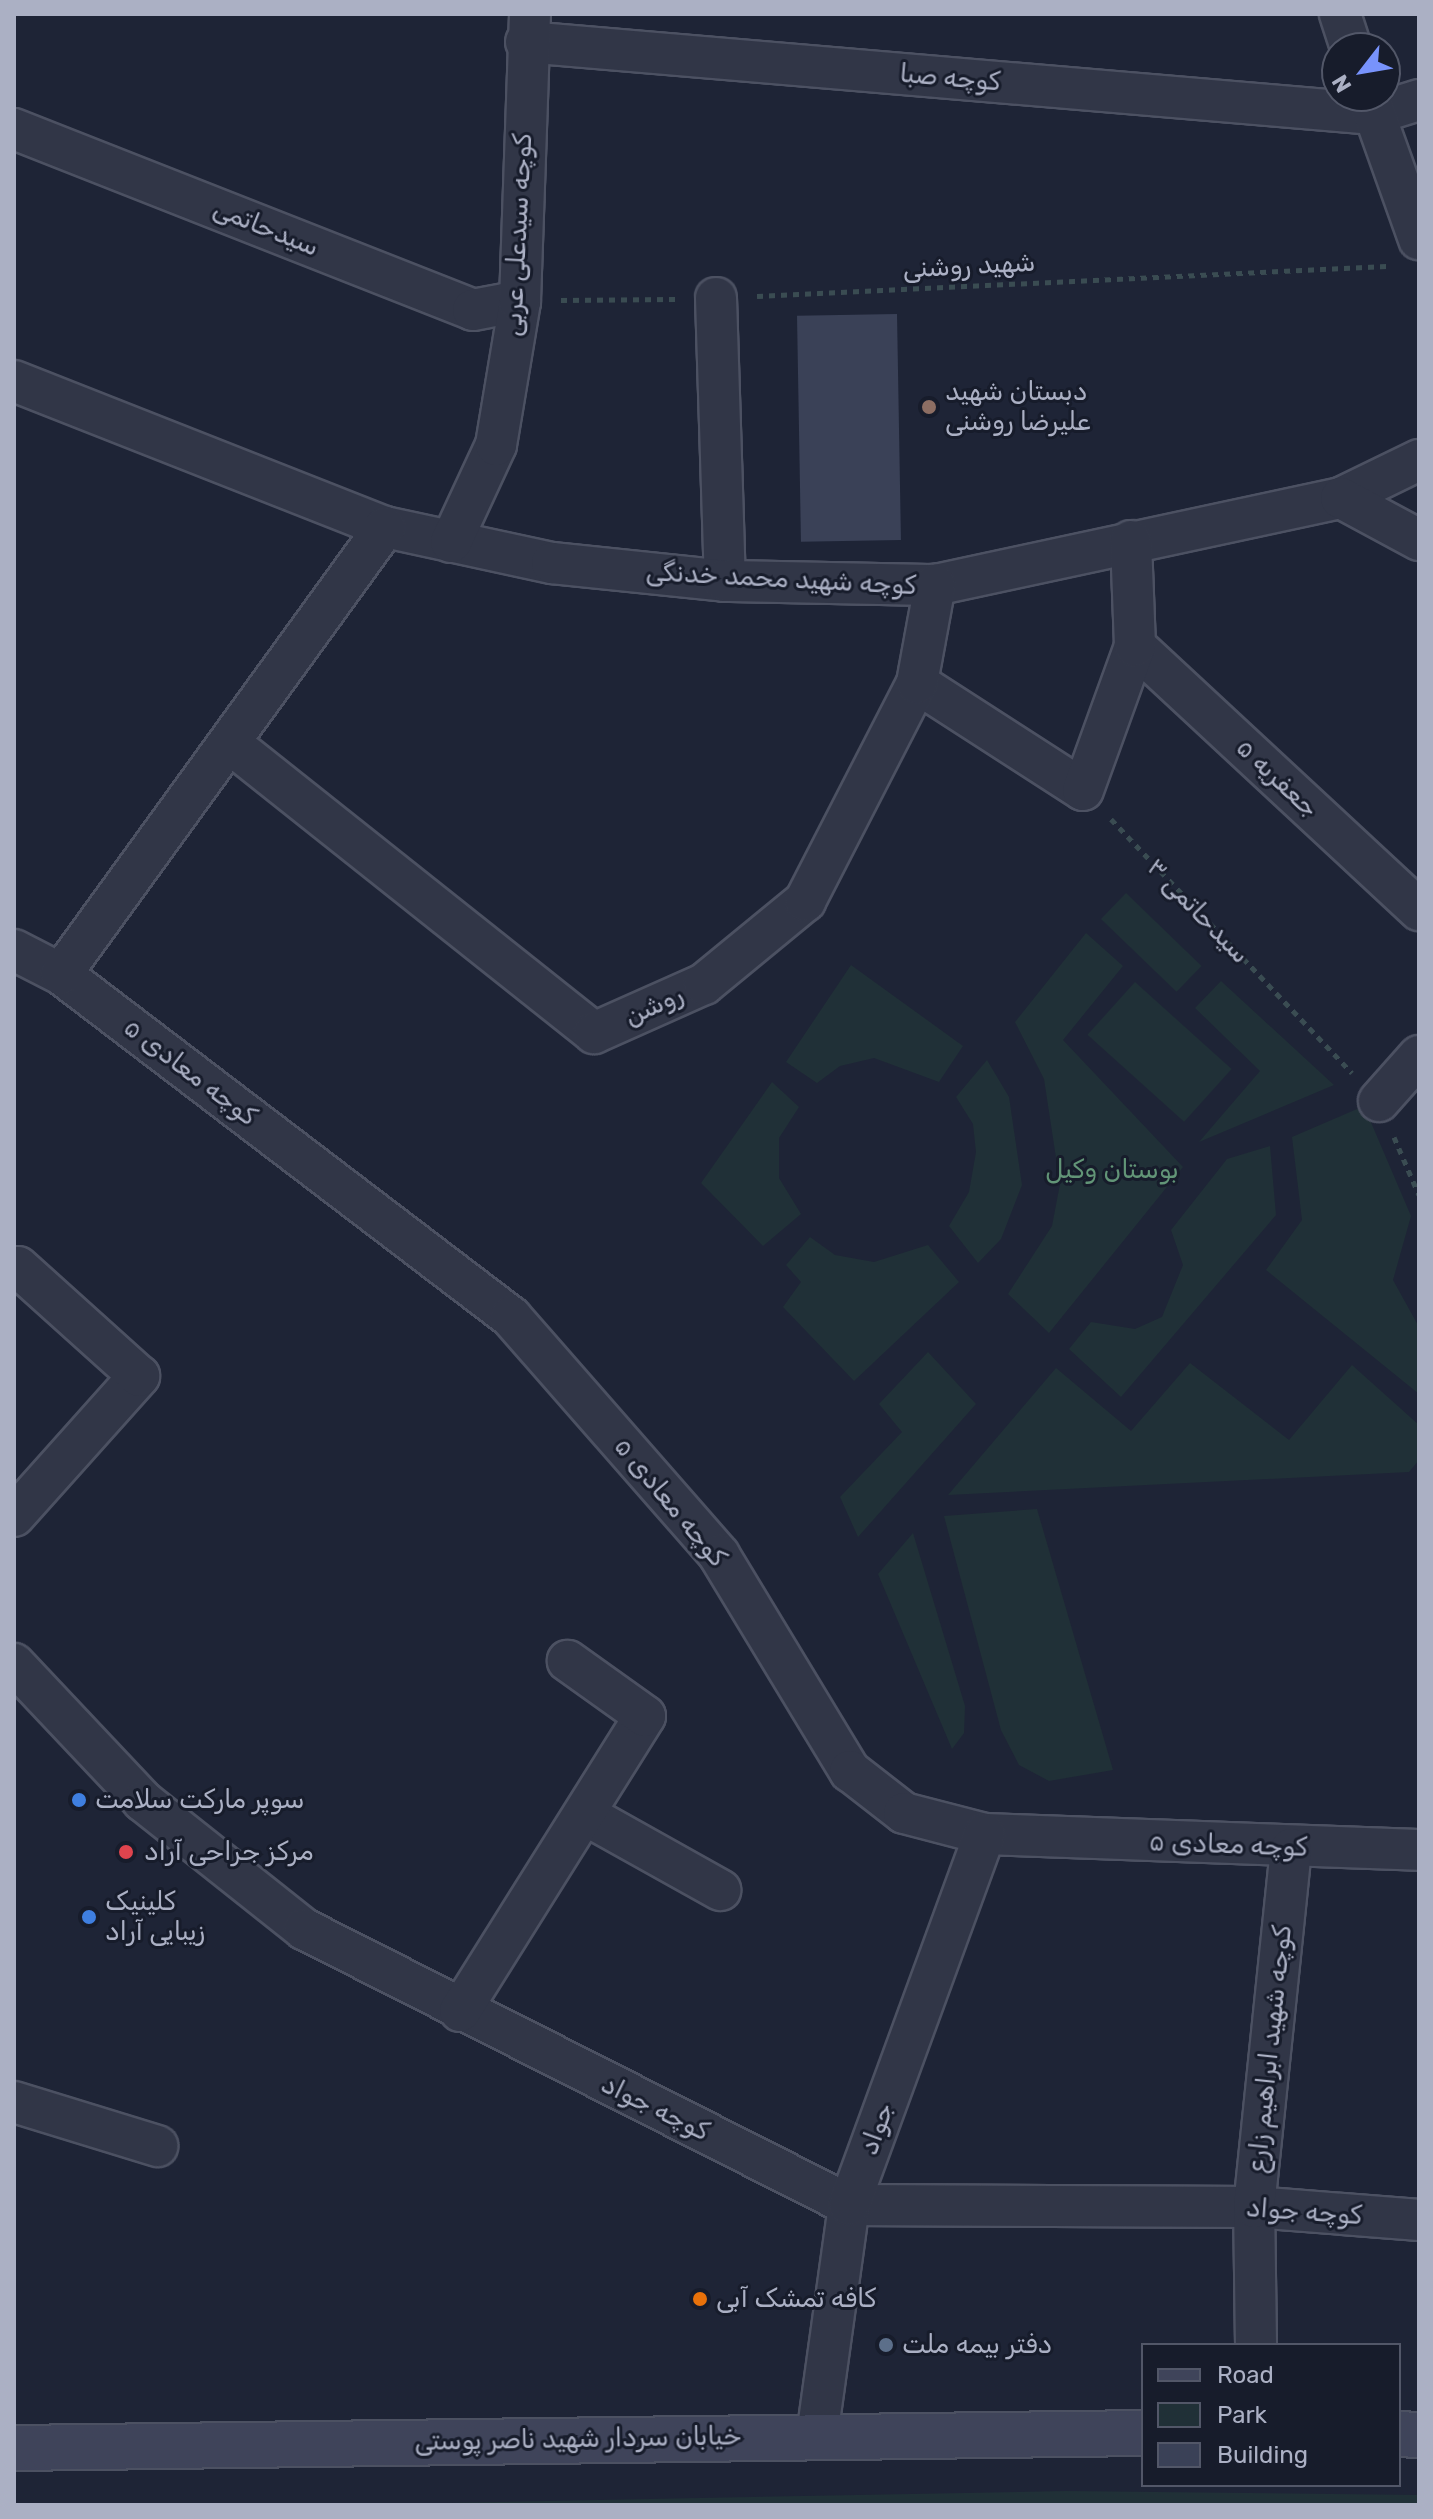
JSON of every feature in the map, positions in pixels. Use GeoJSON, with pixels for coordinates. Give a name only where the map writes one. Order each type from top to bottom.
{"type":"FeatureCollection","features":[{"type":"Feature","properties":{"kind":"main road","name":"خیابان سردار شهید ناصر پوستی"},"geometry":{"type":"LineString","coordinates":[[14,2448],[1141,2433]]}},
{"type":"Feature","properties":{"kind":"street","name":"کوچه صبا"},"geometry":{"type":"LineString","coordinates":[[528,28],[1321,100]]}},
{"type":"Feature","properties":{"kind":"street","name":"کوچه سیدعلی عربی"},"geometry":{"type":"LineString","coordinates":[[451,542],[496,445],[520,301],[528,28]]}},
{"type":"Feature","properties":{"kind":"street"},"geometry":{"type":"LineString","coordinates":[[1373,112],[1411,252]]}},
{"type":"Feature","properties":{"kind":"street","name":"سیدحاتمی"},"geometry":{"type":"LineString","coordinates":[[14,129],[473,310],[520,301]]}},
{"type":"Feature","properties":{"kind":"street"},"geometry":{"type":"LineString","coordinates":[[716,298],[725,581]]}},
{"type":"Feature","properties":{"kind":"street","name":"کوچه شهید محمد خدنگی"},"geometry":{"type":"LineString","coordinates":[[14,381],[385,527],[552,563],[725,581],[935,585],[1341,498],[1419,460]]}},
{"type":"Feature","properties":{"kind":"street"},"geometry":{"type":"LineString","coordinates":[[1341,498],[1419,540]]}},
{"type":"Feature","properties":{"kind":"street"},"geometry":{"type":"LineString","coordinates":[[61,974],[231,744],[385,527]]}},
{"type":"Feature","properties":{"kind":"street"},"geometry":{"type":"LineString","coordinates":[[917,683],[1083,790],[1135,646],[1131,541]]}},
{"type":"Feature","properties":{"kind":"street","name":"روشن"},"geometry":{"type":"LineString","coordinates":[[231,744],[594,1033],[704,984],[805,901],[917,683],[935,585]]}},
{"type":"Feature","properties":{"kind":"street","name":"جعفریه ۵"},"geometry":{"type":"LineString","coordinates":[[1135,646],[1419,910]]}},
{"type":"Feature","properties":{"kind":"street","name":"کوچه معادی ۵"},"geometry":{"type":"LineString","coordinates":[[14,950],[61,974],[511,1317],[719,1555],[850,1771],[904,1813],[985,1834],[1291,1849],[1419,1850]]}},
{"type":"Feature","properties":{"kind":"street"},"geometry":{"type":"LineString","coordinates":[[1379,1101],[1419,1056]]}},
{"type":"Feature","properties":{"kind":"street"},"geometry":{"type":"LineString","coordinates":[[14,1516],[139,1376],[18,1267]]}},
{"type":"Feature","properties":{"kind":"street"},"geometry":{"type":"LineString","coordinates":[[460,2011],[586,1815],[645,1716],[568,1661]]}},
{"type":"Feature","properties":{"kind":"street","name":"کوچه جواد"},"geometry":{"type":"LineString","coordinates":[[14,1664],[143,1801],[304,1929],[460,2011],[849,2205],[1254,2207],[1419,2220]]}},
{"type":"Feature","properties":{"kind":"street"},"geometry":{"type":"LineString","coordinates":[[586,1815],[720,1890]]}},
{"type":"Feature","properties":{"kind":"street","name":"جواد"},"geometry":{"type":"LineString","coordinates":[[817,2436],[849,2205],[985,1834]]}},
{"type":"Feature","properties":{"kind":"street","name":"کوچه شهید ابراهیم زارع"},"geometry":{"type":"LineString","coordinates":[[1256,2343],[1254,2207],[1291,1849]]}},
{"type":"Feature","properties":{"kind":"street"},"geometry":{"type":"LineString","coordinates":[[14,2102],[157,2146]]}},
{"type":"Feature","properties":{"kind":"path","name":"شهید روشنی"},"geometry":{"type":"LineString","coordinates":[[520,301],[716,298],[1411,252]]}},
{"type":"Feature","properties":{"kind":"path","name":"سیدحاتمی ۳"},"geometry":{"type":"LineString","coordinates":[[1083,790],[1379,1101],[1419,1195]]}},
{"type":"Feature","properties":{"kind":"green space"},"geometry":{"type":"Polygon","coordinates":[[[1126,893],[1202,966],[1177,992],[1101,919],[1126,893]]]}},
{"type":"Feature","properties":{"kind":"green space","name":"بوستان وکیل"},"geometry":{"type":"Polygon","coordinates":[[[1086,933],[1123,966],[1063,1040],[1183,1167],[1049,1333],[1008,1294],[1052,1226],[1060,1184],[1044,1079],[1015,1022],[1086,933]]]}},
{"type":"Feature","properties":{"kind":"green space"},"geometry":{"type":"Polygon","coordinates":[[[851,965],[963,1046],[939,1082],[874,1058],[840,1066],[817,1083],[786,1062],[851,965]]]}},
{"type":"Feature","properties":{"kind":"green space"},"geometry":{"type":"Polygon","coordinates":[[[1221,981],[1334,1085],[1199,1142],[1260,1071],[1195,1008],[1221,981]]]}},
{"type":"Feature","properties":{"kind":"green space"},"geometry":{"type":"Polygon","coordinates":[[[1135,982],[1232,1069],[1184,1122],[1087,1035],[1135,982]]]}},
{"type":"Feature","properties":{"kind":"green space"},"geometry":{"type":"Polygon","coordinates":[[[987,1060],[1009,1097],[1022,1185],[1001,1239],[978,1263],[949,1226],[969,1192],[976,1152],[973,1124],[956,1097],[987,1060]]]}},
{"type":"Feature","properties":{"kind":"green space"},"geometry":{"type":"Polygon","coordinates":[[[772,1082],[799,1107],[779,1138],[779,1178],[801,1214],[763,1246],[701,1183],[772,1082]]]}},
{"type":"Feature","properties":{"kind":"green space"},"geometry":{"type":"Polygon","coordinates":[[[1364,1106],[1411,1216],[1393,1280],[1419,1327],[1419,1394],[1266,1270],[1302,1220],[1292,1137],[1364,1106]]]}},
{"type":"Feature","properties":{"kind":"green space"},"geometry":{"type":"Polygon","coordinates":[[[1270,1146],[1276,1215],[1121,1397],[1069,1349],[1091,1322],[1135,1329],[1162,1317],[1183,1265],[1171,1230],[1227,1159],[1270,1146]]]}},
{"type":"Feature","properties":{"kind":"green space"},"geometry":{"type":"Polygon","coordinates":[[[810,1237],[835,1255],[874,1262],[928,1245],[959,1282],[854,1381],[783,1307],[801,1282],[786,1265],[810,1237]]]}},
{"type":"Feature","properties":{"kind":"green space"},"geometry":{"type":"Polygon","coordinates":[[[928,1352],[976,1404],[858,1537],[840,1497],[902,1432],[879,1404],[928,1352]]]}},
{"type":"Feature","properties":{"kind":"green space"},"geometry":{"type":"Polygon","coordinates":[[[1190,1363],[1289,1440],[1352,1365],[1419,1425],[1419,1460],[1409,1472],[948,1495],[1056,1368],[1131,1431],[1190,1363]]]}},
{"type":"Feature","properties":{"kind":"green space"},"geometry":{"type":"Polygon","coordinates":[[[1037,1509],[1113,1770],[1049,1781],[1019,1765],[1001,1730],[944,1516],[1037,1509]]]}},
{"type":"Feature","properties":{"kind":"green space"},"geometry":{"type":"Polygon","coordinates":[[[913,1533],[965,1706],[964,1733],[952,1749],[878,1574],[913,1533]]]}},
{"type":"Feature","properties":{"kind":"green space"},"geometry":{"type":"Polygon","coordinates":[[[1066,2491],[1419,2495],[1419,2505],[341,2505],[1066,2491]]]}},
{"type":"Feature","properties":{"kind":"building"},"geometry":{"type":"Polygon","coordinates":[[[897,314],[901,540],[801,542],[797,316],[897,314]]]}},
{"type":"Feature","properties":{"kind":"place","name":"دبستان شهید علیرضا روشنی"},"geometry":{"type":"Point","coordinates":[929,407]}},
{"type":"Feature","properties":{"kind":"place","name":"سوپر مارکت سلامت"},"geometry":{"type":"Point","coordinates":[79,1800]}},
{"type":"Feature","properties":{"kind":"place","name":"مرکز جراحی آراد"},"geometry":{"type":"Point","coordinates":[126,1852]}},
{"type":"Feature","properties":{"kind":"place","name":"کلینیک زیبایی آراد"},"geometry":{"type":"Point","coordinates":[89,1917]}},
{"type":"Feature","properties":{"kind":"place","name":"کافه تمشک آبی"},"geometry":{"type":"Point","coordinates":[700,2299]}},
{"type":"Feature","properties":{"kind":"place","name":"دفتر بیمه ملت"},"geometry":{"type":"Point","coordinates":[886,2345]}}]}
